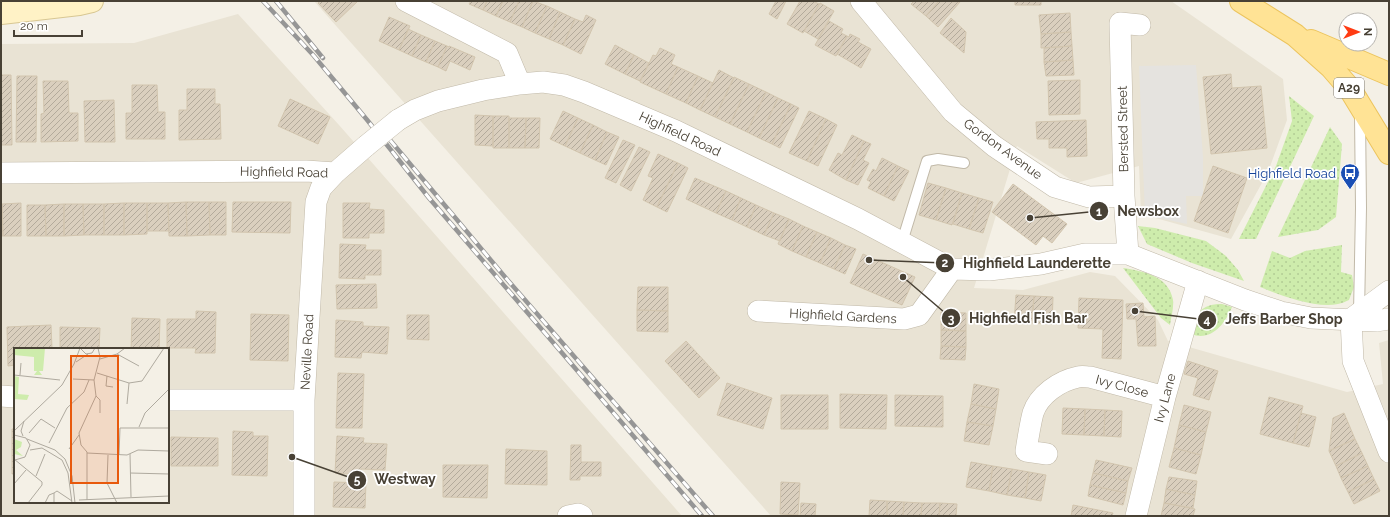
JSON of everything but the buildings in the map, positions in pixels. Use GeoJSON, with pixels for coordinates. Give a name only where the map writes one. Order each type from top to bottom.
{"type":"FeatureCollection","features":[{"type":"Feature","properties":{"kind":"main road"},"geometry":{"type":"LineString","coordinates":[[1,13],[79,4],[92,1]]}},
{"type":"Feature","properties":{"kind":"main road","name":"A29"},"geometry":{"type":"LineString","coordinates":[[1241,1],[1295,35],[1331,67],[1350,89],[1389,153]]}},
{"type":"Feature","properties":{"kind":"main road","name":"A29"},"geometry":{"type":"LineString","coordinates":[[1295,35],[1389,74]]}},
{"type":"Feature","properties":{"kind":"street"},"geometry":{"type":"LineString","coordinates":[[406,1],[507,53],[520,84]]}},
{"type":"Feature","properties":{"kind":"street","name":"Gordon Avenue"},"geometry":{"type":"LineString","coordinates":[[861,1],[954,112],[994,146],[1055,187],[1089,197],[1124,196]]}},
{"type":"Feature","properties":{"kind":"street","name":"Bersted Street"},"geometry":{"type":"LineString","coordinates":[[1128,254],[1124,196],[1120,23],[1140,24]]}},
{"type":"Feature","properties":{"kind":"street","name":"Highfield Road"},"geometry":{"type":"LineString","coordinates":[[1,173],[306,171],[335,173],[398,120],[415,110],[438,101],[482,90],[543,82],[564,85],[584,92],[676,131],[858,218],[952,269],[989,270],[1041,264],[1085,254],[1128,254],[1245,300],[1281,312],[1311,318],[1355,316],[1376,321],[1389,319]]}},
{"type":"Feature","properties":{"kind":"street","name":"Neville Road"},"geometry":{"type":"LineString","coordinates":[[169,400],[304,400],[316,202],[321,188],[335,173]]}},
{"type":"Feature","properties":{"kind":"street","name":"Highfield Gardens"},"geometry":{"type":"LineString","coordinates":[[758,311],[904,319],[919,315],[952,269]]}},
{"type":"Feature","properties":{"kind":"street","name":"Ivy Lane"},"geometry":{"type":"LineString","coordinates":[[1136,516],[1165,397],[1198,281]]}},
{"type":"Feature","properties":{"kind":"street"},"geometry":{"type":"LineString","coordinates":[[1389,291],[1355,316],[1354,361],[1381,409],[1389,452]]}},
{"type":"Feature","properties":{"kind":"street","name":"Ivy Close"},"geometry":{"type":"LineString","coordinates":[[1047,454],[1026,450],[1034,413],[1038,403],[1047,392],[1056,386],[1078,377],[1090,377],[1165,397]]}},
{"type":"Feature","properties":{"kind":"street"},"geometry":{"type":"LineString","coordinates":[[1,396],[14,397]]}},
{"type":"Feature","properties":{"kind":"street"},"geometry":{"type":"LineString","coordinates":[[304,400],[304,516]]}},
{"type":"Feature","properties":{"kind":"street"},"geometry":{"type":"LineString","coordinates":[[568,516],[578,514],[582,516]]}},
{"type":"Feature","properties":{"kind":"lane"},"geometry":{"type":"LineString","coordinates":[[1355,316],[1361,216],[1360,105]]}},
{"type":"Feature","properties":{"kind":"lane"},"geometry":{"type":"LineString","coordinates":[[902,242],[927,161],[938,159],[964,163]]}},
{"type":"Feature","properties":{"kind":"shaded area"},"geometry":{"type":"Polygon","coordinates":[[[314,1],[1171,1],[1283,79],[1287,120],[1268,172],[1231,239],[1141,214],[1139,166],[1076,183],[1017,146],[974,288],[1023,290],[1090,272],[1115,276],[1158,320],[1168,341],[1347,392],[1383,384],[1379,343],[1389,340],[1389,516],[771,516],[314,1]]]}},
{"type":"Feature","properties":{"kind":"shaded area"},"geometry":{"type":"Polygon","coordinates":[[[238,14],[339,125],[682,516],[1,516],[1,44],[134,43],[238,14]]]}},
{"type":"Feature","properties":{"kind":"shaded area"},"geometry":{"type":"Polygon","coordinates":[[[1196,65],[1203,157],[1203,196],[1186,196],[1187,224],[1145,215],[1139,66],[1196,65]]]}},
{"type":"Feature","properties":{"kind":"green space"},"geometry":{"type":"Polygon","coordinates":[[[1289,96],[1314,116],[1256,239],[1239,239],[1276,166],[1292,121],[1289,96]]]}},
{"type":"Feature","properties":{"kind":"green space"},"geometry":{"type":"Polygon","coordinates":[[[1330,127],[1342,144],[1336,217],[1318,230],[1278,237],[1330,127]]]}},
{"type":"Feature","properties":{"kind":"green space"},"geometry":{"type":"Polygon","coordinates":[[[1138,226],[1155,228],[1206,241],[1226,256],[1238,270],[1244,281],[1192,263],[1147,244],[1138,226]]]}},
{"type":"Feature","properties":{"kind":"green space"},"geometry":{"type":"Polygon","coordinates":[[[1342,245],[1341,272],[1352,275],[1354,287],[1349,300],[1338,304],[1319,305],[1278,294],[1260,287],[1272,251],[1290,258],[1305,251],[1342,245]]]}},
{"type":"Feature","properties":{"kind":"green space"},"geometry":{"type":"Polygon","coordinates":[[[1123,268],[1147,273],[1161,280],[1166,285],[1171,292],[1173,300],[1170,325],[1161,318],[1123,268]]]}},
{"type":"Feature","properties":{"kind":"green space"},"geometry":{"type":"Polygon","coordinates":[[[1214,304],[1222,304],[1232,307],[1225,320],[1216,330],[1205,336],[1191,334],[1197,316],[1204,308],[1214,304]]]}},
{"type":"Feature","properties":{"kind":"railway"},"geometry":{"type":"LineString","coordinates":[[263,1],[314,56],[429,198],[702,516]]}},
{"type":"Feature","properties":{"kind":"railway"},"geometry":{"type":"LineString","coordinates":[[276,1],[323,58]]}},
{"type":"Feature","properties":{"kind":"railway"},"geometry":{"type":"LineString","coordinates":[[390,140],[505,277],[713,516]]}},
{"type":"Feature","properties":{"kind":"place","name":"Highfield Road"},"geometry":{"type":"Point","coordinates":[1350,190]}},
{"type":"Feature","properties":{"kind":"place","name":"Newsbox"},"geometry":{"type":"Point","coordinates":[1030,218]}},
{"type":"Feature","properties":{"kind":"place","name":"Highfield Launderette"},"geometry":{"type":"Point","coordinates":[869,260]}},
{"type":"Feature","properties":{"kind":"place","name":"Highfield Fish Bar"},"geometry":{"type":"Point","coordinates":[903,277]}},
{"type":"Feature","properties":{"kind":"place","name":"Jeffs Barber Shop"},"geometry":{"type":"Point","coordinates":[1135,311]}},
{"type":"Feature","properties":{"kind":"place","name":"Westway"},"geometry":{"type":"Point","coordinates":[292,457]}}]}
